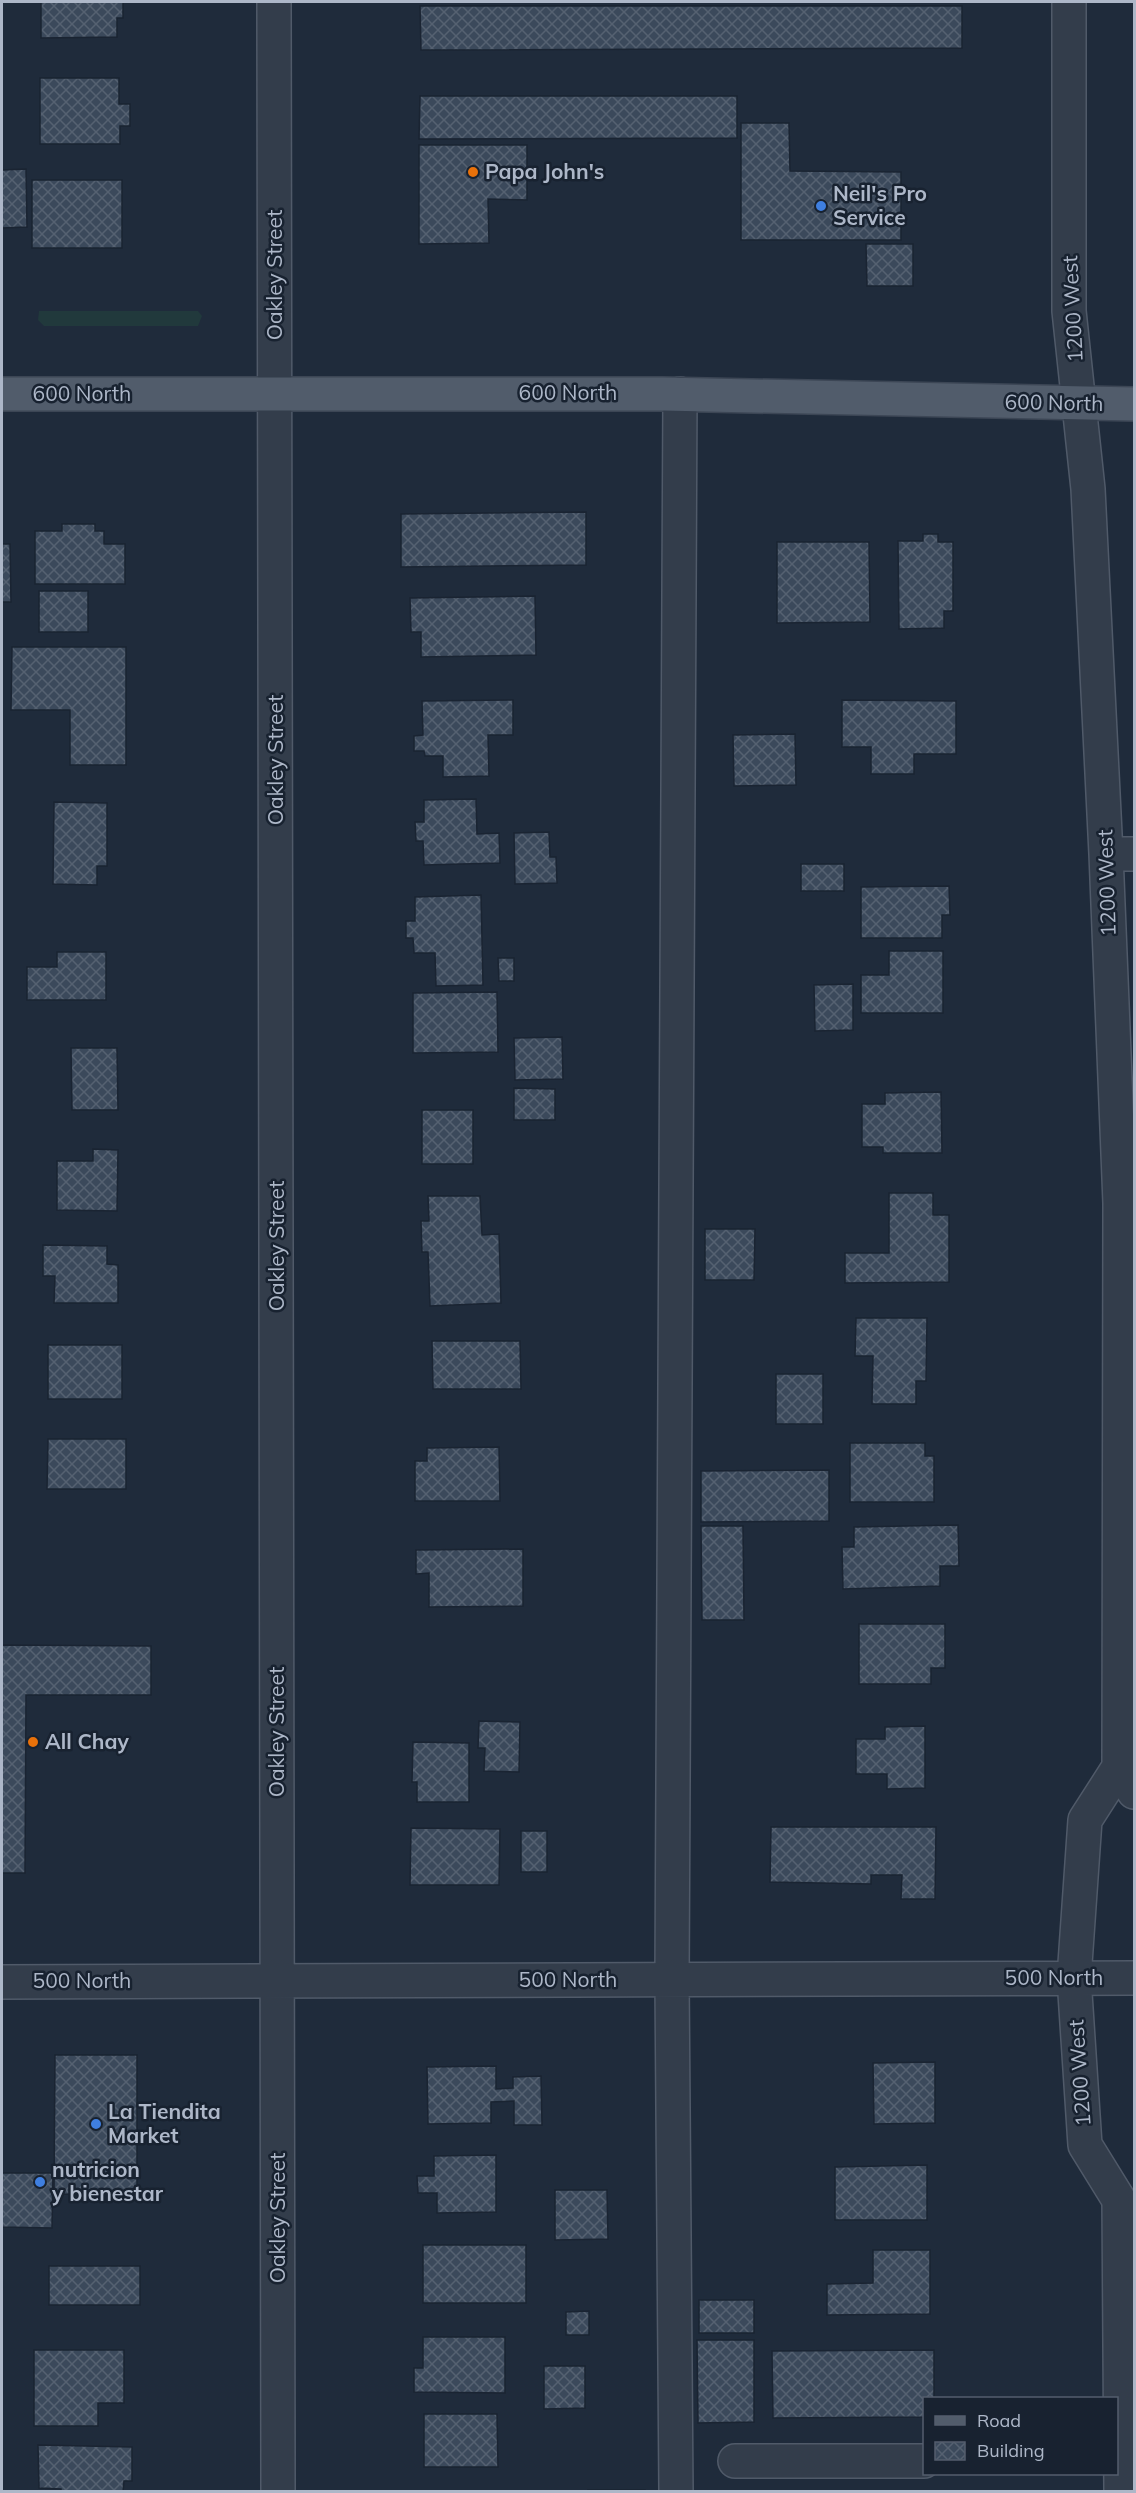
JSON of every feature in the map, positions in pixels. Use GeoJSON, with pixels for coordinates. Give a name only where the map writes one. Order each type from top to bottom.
{"type":"FeatureCollection","features":[{"type":"Feature","properties":{"kind":"main road","name":"600 North"},"geometry":{"type":"LineString","coordinates":[[2,394],[680,394],[1134,404]]}},
{"type":"Feature","properties":{"kind":"street","name":"Oakley Street"},"geometry":{"type":"LineString","coordinates":[[274,2],[278,2492]]}},
{"type":"Feature","properties":{"kind":"street","name":"1200 West"},"geometry":{"type":"LineString","coordinates":[[1069,2],[1069,311],[1088,489],[1120,854],[1127,1203],[1127,1779],[1085,1820],[1074,1978],[1085,2145],[1127,2188],[1119,2470]]}},
{"type":"Feature","properties":{"kind":"street"},"geometry":{"type":"LineString","coordinates":[[676,2492],[672,1980],[680,394]]}},
{"type":"Feature","properties":{"kind":"street","name":"500 North"},"geometry":{"type":"LineString","coordinates":[[2,1982],[1134,1978]]}},
{"type":"Feature","properties":{"kind":"street"},"geometry":{"type":"LineString","coordinates":[[735,2461],[923,2461]]}},
{"type":"Feature","properties":{"kind":"green space"},"geometry":{"type":"Polygon","coordinates":[[[39,311],[198,311],[202,316],[198,326],[44,326],[38,320],[39,311]]]}},
{"type":"Feature","properties":{"kind":"building"},"geometry":{"type":"Polygon","coordinates":[[[41,2],[123,2],[123,18],[117,18],[117,37],[41,38],[41,2]]]}},
{"type":"Feature","properties":{"kind":"building"},"geometry":{"type":"Polygon","coordinates":[[[420,6],[962,6],[962,48],[421,50],[420,6]]]}},
{"type":"Feature","properties":{"kind":"building"},"geometry":{"type":"Polygon","coordinates":[[[40,78],[119,78],[119,104],[130,104],[130,126],[120,126],[120,144],[40,144],[40,78]]]}},
{"type":"Feature","properties":{"kind":"building"},"geometry":{"type":"Polygon","coordinates":[[[420,96],[737,96],[737,138],[419,139],[420,96]]]}},
{"type":"Feature","properties":{"kind":"building","name":"Neil's Pro Service"},"geometry":{"type":"Polygon","coordinates":[[[741,123],[789,123],[790,171],[901,172],[901,240],[741,240],[741,123]]]}},
{"type":"Feature","properties":{"kind":"building","name":"Papa John's"},"geometry":{"type":"Polygon","coordinates":[[[419,145],[527,145],[527,200],[488,199],[489,243],[419,244],[419,145]]]}},
{"type":"Feature","properties":{"kind":"building"},"geometry":{"type":"Polygon","coordinates":[[[26,169],[27,227],[2,228],[2,170],[26,169]]]}},
{"type":"Feature","properties":{"kind":"building"},"geometry":{"type":"Polygon","coordinates":[[[32,180],[122,180],[122,248],[32,248],[32,180]]]}},
{"type":"Feature","properties":{"kind":"building"},"geometry":{"type":"Polygon","coordinates":[[[866,244],[913,244],[913,286],[867,286],[866,244]]]}},
{"type":"Feature","properties":{"kind":"building"},"geometry":{"type":"Polygon","coordinates":[[[586,512],[586,565],[401,567],[401,514],[586,512]]]}},
{"type":"Feature","properties":{"kind":"building"},"geometry":{"type":"Polygon","coordinates":[[[62,524],[95,524],[95,531],[104,531],[104,544],[125,544],[125,584],[35,584],[35,531],[62,531],[62,524]]]}},
{"type":"Feature","properties":{"kind":"building"},"geometry":{"type":"Polygon","coordinates":[[[923,534],[938,534],[938,542],[953,542],[953,611],[944,611],[944,628],[899,629],[898,541],[923,541],[923,534]]]}},
{"type":"Feature","properties":{"kind":"building"},"geometry":{"type":"Polygon","coordinates":[[[777,542],[869,542],[870,622],[777,623],[777,542]]]}},
{"type":"Feature","properties":{"kind":"building"},"geometry":{"type":"Polygon","coordinates":[[[2,544],[10,544],[11,602],[2,602],[2,544]]]}},
{"type":"Feature","properties":{"kind":"building"},"geometry":{"type":"Polygon","coordinates":[[[39,591],[88,591],[88,632],[39,632],[39,591]]]}},
{"type":"Feature","properties":{"kind":"building"},"geometry":{"type":"Polygon","coordinates":[[[535,596],[536,655],[421,657],[421,632],[411,632],[410,598],[535,596]]]}},
{"type":"Feature","properties":{"kind":"building"},"geometry":{"type":"Polygon","coordinates":[[[12,647],[126,647],[126,765],[70,765],[70,710],[11,710],[12,647]]]}},
{"type":"Feature","properties":{"kind":"building"},"geometry":{"type":"Polygon","coordinates":[[[513,700],[513,735],[488,735],[489,776],[443,777],[443,756],[425,756],[424,751],[414,751],[414,736],[423,735],[422,701],[513,700]]]}},
{"type":"Feature","properties":{"kind":"building"},"geometry":{"type":"Polygon","coordinates":[[[842,700],[956,701],[956,754],[914,754],[914,774],[871,774],[871,747],[842,747],[842,700]]]}},
{"type":"Feature","properties":{"kind":"building"},"geometry":{"type":"Polygon","coordinates":[[[795,734],[796,785],[734,786],[733,735],[795,734]]]}},
{"type":"Feature","properties":{"kind":"building"},"geometry":{"type":"Polygon","coordinates":[[[476,799],[477,834],[499,833],[500,863],[424,865],[423,841],[416,841],[415,822],[424,822],[424,800],[476,799]]]}},
{"type":"Feature","properties":{"kind":"building"},"geometry":{"type":"Polygon","coordinates":[[[54,802],[107,803],[107,866],[97,866],[97,885],[53,884],[54,802]]]}},
{"type":"Feature","properties":{"kind":"building"},"geometry":{"type":"Polygon","coordinates":[[[549,832],[550,857],[556,857],[557,883],[515,884],[514,833],[549,832]]]}},
{"type":"Feature","properties":{"kind":"building"},"geometry":{"type":"Polygon","coordinates":[[[801,864],[844,864],[844,891],[801,891],[801,864]]]}},
{"type":"Feature","properties":{"kind":"building"},"geometry":{"type":"Polygon","coordinates":[[[949,886],[950,915],[942,915],[942,938],[861,938],[861,887],[949,886]]]}},
{"type":"Feature","properties":{"kind":"building"},"geometry":{"type":"Polygon","coordinates":[[[481,895],[483,985],[436,986],[435,953],[414,953],[413,938],[406,938],[406,921],[415,921],[415,897],[481,895]]]}},
{"type":"Feature","properties":{"kind":"building"},"geometry":{"type":"Polygon","coordinates":[[[889,951],[943,951],[943,1013],[861,1013],[861,975],[889,975],[889,951]]]}},
{"type":"Feature","properties":{"kind":"building"},"geometry":{"type":"Polygon","coordinates":[[[57,952],[106,952],[106,1000],[27,1000],[27,967],[57,967],[57,952]]]}},
{"type":"Feature","properties":{"kind":"building"},"geometry":{"type":"Polygon","coordinates":[[[498,958],[514,958],[514,981],[499,981],[498,958]]]}},
{"type":"Feature","properties":{"kind":"building"},"geometry":{"type":"Polygon","coordinates":[[[853,984],[853,1030],[815,1031],[814,985],[853,984]]]}},
{"type":"Feature","properties":{"kind":"building"},"geometry":{"type":"Polygon","coordinates":[[[497,992],[498,1052],[413,1053],[413,993],[497,992]]]}},
{"type":"Feature","properties":{"kind":"building"},"geometry":{"type":"Polygon","coordinates":[[[562,1037],[563,1079],[515,1080],[514,1038],[562,1037]]]}},
{"type":"Feature","properties":{"kind":"building"},"geometry":{"type":"Polygon","coordinates":[[[71,1048],[117,1048],[118,1110],[72,1110],[71,1048]]]}},
{"type":"Feature","properties":{"kind":"building"},"geometry":{"type":"Polygon","coordinates":[[[514,1088],[555,1089],[555,1120],[514,1120],[514,1088]]]}},
{"type":"Feature","properties":{"kind":"building"},"geometry":{"type":"Polygon","coordinates":[[[941,1092],[942,1153],[883,1153],[883,1147],[862,1147],[862,1104],[885,1104],[885,1093],[941,1092]]]}},
{"type":"Feature","properties":{"kind":"building"},"geometry":{"type":"Polygon","coordinates":[[[422,1110],[473,1110],[473,1164],[422,1164],[422,1110]]]}},
{"type":"Feature","properties":{"kind":"building"},"geometry":{"type":"Polygon","coordinates":[[[93,1149],[118,1150],[117,1211],[57,1210],[57,1161],[93,1161],[93,1149]]]}},
{"type":"Feature","properties":{"kind":"building"},"geometry":{"type":"Polygon","coordinates":[[[889,1193],[933,1193],[933,1215],[949,1215],[949,1282],[845,1283],[845,1253],[889,1253],[889,1193]]]}},
{"type":"Feature","properties":{"kind":"building"},"geometry":{"type":"Polygon","coordinates":[[[428,1196],[480,1196],[482,1235],[499,1234],[501,1303],[430,1306],[428,1252],[422,1252],[421,1221],[429,1221],[428,1196]]]}},
{"type":"Feature","properties":{"kind":"building"},"geometry":{"type":"Polygon","coordinates":[[[705,1229],[755,1229],[754,1280],[705,1280],[705,1229]]]}},
{"type":"Feature","properties":{"kind":"building"},"geometry":{"type":"Polygon","coordinates":[[[43,1245],[107,1246],[107,1264],[118,1265],[118,1303],[54,1303],[55,1276],[43,1276],[43,1245]]]}},
{"type":"Feature","properties":{"kind":"building"},"geometry":{"type":"Polygon","coordinates":[[[856,1318],[927,1318],[926,1381],[916,1381],[916,1404],[872,1404],[873,1356],[855,1356],[856,1318]]]}},
{"type":"Feature","properties":{"kind":"building"},"geometry":{"type":"Polygon","coordinates":[[[432,1341],[520,1341],[521,1389],[433,1389],[432,1341]]]}},
{"type":"Feature","properties":{"kind":"building"},"geometry":{"type":"Polygon","coordinates":[[[48,1345],[122,1345],[122,1399],[48,1399],[48,1345]]]}},
{"type":"Feature","properties":{"kind":"building"},"geometry":{"type":"Polygon","coordinates":[[[776,1374],[823,1374],[823,1424],[776,1424],[776,1374]]]}},
{"type":"Feature","properties":{"kind":"building"},"geometry":{"type":"Polygon","coordinates":[[[48,1439],[126,1439],[126,1489],[47,1489],[48,1439]]]}},
{"type":"Feature","properties":{"kind":"building"},"geometry":{"type":"Polygon","coordinates":[[[850,1443],[925,1443],[925,1456],[934,1456],[934,1502],[850,1502],[850,1443]]]}},
{"type":"Feature","properties":{"kind":"building"},"geometry":{"type":"Polygon","coordinates":[[[499,1447],[500,1501],[415,1501],[415,1461],[427,1461],[427,1448],[499,1447]]]}},
{"type":"Feature","properties":{"kind":"building"},"geometry":{"type":"Polygon","coordinates":[[[829,1470],[829,1521],[701,1522],[701,1471],[829,1470]]]}},
{"type":"Feature","properties":{"kind":"building"},"geometry":{"type":"Polygon","coordinates":[[[958,1525],[959,1566],[940,1566],[940,1586],[843,1589],[842,1547],[854,1547],[854,1527],[958,1525]]]}},
{"type":"Feature","properties":{"kind":"building"},"geometry":{"type":"Polygon","coordinates":[[[701,1526],[743,1526],[744,1620],[702,1620],[701,1526]]]}},
{"type":"Feature","properties":{"kind":"building"},"geometry":{"type":"Polygon","coordinates":[[[523,1549],[523,1606],[429,1607],[429,1573],[416,1574],[416,1550],[523,1549]]]}},
{"type":"Feature","properties":{"kind":"building"},"geometry":{"type":"Polygon","coordinates":[[[859,1624],[945,1624],[945,1668],[931,1668],[931,1684],[859,1684],[859,1624]]]}},
{"type":"Feature","properties":{"kind":"building"},"geometry":{"type":"Polygon","coordinates":[[[2,1645],[151,1646],[151,1695],[26,1695],[25,1873],[2,1873],[2,1645]]]}},
{"type":"Feature","properties":{"kind":"building"},"geometry":{"type":"Polygon","coordinates":[[[479,1721],[520,1722],[519,1772],[484,1771],[485,1748],[478,1748],[479,1721]]]}},
{"type":"Feature","properties":{"kind":"building"},"geometry":{"type":"Polygon","coordinates":[[[925,1726],[925,1788],[887,1789],[887,1774],[856,1774],[856,1739],[885,1739],[885,1727],[925,1726]]]}},
{"type":"Feature","properties":{"kind":"building"},"geometry":{"type":"Polygon","coordinates":[[[413,1742],[469,1743],[469,1802],[417,1802],[417,1782],[412,1782],[413,1742]]]}},
{"type":"Feature","properties":{"kind":"building"},"geometry":{"type":"Polygon","coordinates":[[[771,1827],[936,1827],[935,1899],[901,1899],[902,1875],[871,1875],[871,1884],[770,1882],[771,1827]]]}},
{"type":"Feature","properties":{"kind":"building"},"geometry":{"type":"Polygon","coordinates":[[[411,1828],[500,1829],[499,1885],[410,1885],[411,1828]]]}},
{"type":"Feature","properties":{"kind":"building"},"geometry":{"type":"Polygon","coordinates":[[[521,1831],[547,1831],[547,1872],[521,1872],[521,1831]]]}},
{"type":"Feature","properties":{"kind":"building","name":"La Tiendita Market"},"geometry":{"type":"Polygon","coordinates":[[[55,2055],[137,2055],[137,2195],[54,2194],[55,2055]]]}},
{"type":"Feature","properties":{"kind":"building"},"geometry":{"type":"Polygon","coordinates":[[[935,2062],[935,2123],[874,2124],[873,2063],[935,2062]]]}},
{"type":"Feature","properties":{"kind":"building"},"geometry":{"type":"Polygon","coordinates":[[[496,2066],[496,2089],[513,2088],[513,2077],[541,2076],[542,2125],[514,2125],[514,2101],[491,2102],[491,2123],[428,2124],[427,2067],[496,2066]]]}},
{"type":"Feature","properties":{"kind":"building"},"geometry":{"type":"Polygon","coordinates":[[[496,2155],[496,2212],[437,2213],[437,2193],[418,2193],[417,2176],[434,2176],[434,2156],[496,2155]]]}},
{"type":"Feature","properties":{"kind":"building"},"geometry":{"type":"Polygon","coordinates":[[[927,2165],[927,2220],[835,2220],[835,2167],[927,2165]]]}},
{"type":"Feature","properties":{"kind":"building"},"geometry":{"type":"Polygon","coordinates":[[[2,2173],[53,2173],[52,2228],[2,2227],[2,2173]]]}},
{"type":"Feature","properties":{"kind":"building"},"geometry":{"type":"Polygon","coordinates":[[[555,2190],[607,2190],[608,2239],[555,2240],[555,2190]]]}},
{"type":"Feature","properties":{"kind":"building"},"geometry":{"type":"Polygon","coordinates":[[[423,2245],[526,2245],[526,2303],[423,2303],[423,2245]]]}},
{"type":"Feature","properties":{"kind":"building"},"geometry":{"type":"Polygon","coordinates":[[[873,2250],[930,2250],[930,2314],[827,2315],[827,2284],[873,2283],[873,2250]]]}},
{"type":"Feature","properties":{"kind":"building"},"geometry":{"type":"Polygon","coordinates":[[[49,2266],[140,2266],[140,2305],[49,2305],[49,2266]]]}},
{"type":"Feature","properties":{"kind":"building"},"geometry":{"type":"Polygon","coordinates":[[[699,2300],[754,2300],[754,2333],[699,2333],[699,2300]]]}},
{"type":"Feature","properties":{"kind":"building"},"geometry":{"type":"Polygon","coordinates":[[[589,2311],[589,2335],[566,2335],[566,2312],[589,2311]]]}},
{"type":"Feature","properties":{"kind":"building"},"geometry":{"type":"Polygon","coordinates":[[[423,2337],[505,2337],[505,2393],[414,2392],[414,2368],[423,2368],[423,2337]]]}},
{"type":"Feature","properties":{"kind":"building"},"geometry":{"type":"Polygon","coordinates":[[[697,2340],[754,2340],[754,2422],[698,2423],[697,2340]]]}},
{"type":"Feature","properties":{"kind":"building"},"geometry":{"type":"Polygon","coordinates":[[[34,2350],[124,2350],[124,2403],[98,2403],[98,2426],[34,2426],[34,2350]]]}},
{"type":"Feature","properties":{"kind":"building"},"geometry":{"type":"Polygon","coordinates":[[[934,2350],[934,2397],[923,2397],[923,2417],[773,2418],[772,2351],[934,2350]]]}},
{"type":"Feature","properties":{"kind":"building"},"geometry":{"type":"Polygon","coordinates":[[[544,2366],[585,2366],[585,2408],[544,2409],[544,2366]]]}},
{"type":"Feature","properties":{"kind":"building"},"geometry":{"type":"Polygon","coordinates":[[[424,2414],[497,2414],[498,2467],[424,2467],[424,2414]]]}},
{"type":"Feature","properties":{"kind":"building"},"geometry":{"type":"Polygon","coordinates":[[[38,2445],[132,2447],[132,2481],[124,2481],[123,2492],[61,2492],[61,2489],[39,2488],[38,2445]]]}},
{"type":"Feature","properties":{"kind":"building"},"geometry":{"type":"Polygon","coordinates":[[[588,2490],[645,2490],[645,2492],[588,2492],[588,2490]]]}},
{"type":"Feature","properties":{"kind":"place","name":"Papa John's"},"geometry":{"type":"Point","coordinates":[473,172]}},
{"type":"Feature","properties":{"kind":"place","name":"Neil's Pro Service"},"geometry":{"type":"Point","coordinates":[821,206]}},
{"type":"Feature","properties":{"kind":"place","name":"All Chay"},"geometry":{"type":"Point","coordinates":[33,1742]}},
{"type":"Feature","properties":{"kind":"place","name":"La Tiendita Market"},"geometry":{"type":"Point","coordinates":[96,2124]}},
{"type":"Feature","properties":{"kind":"place","name":"nutricion y bienestar"},"geometry":{"type":"Point","coordinates":[40,2182]}}]}
